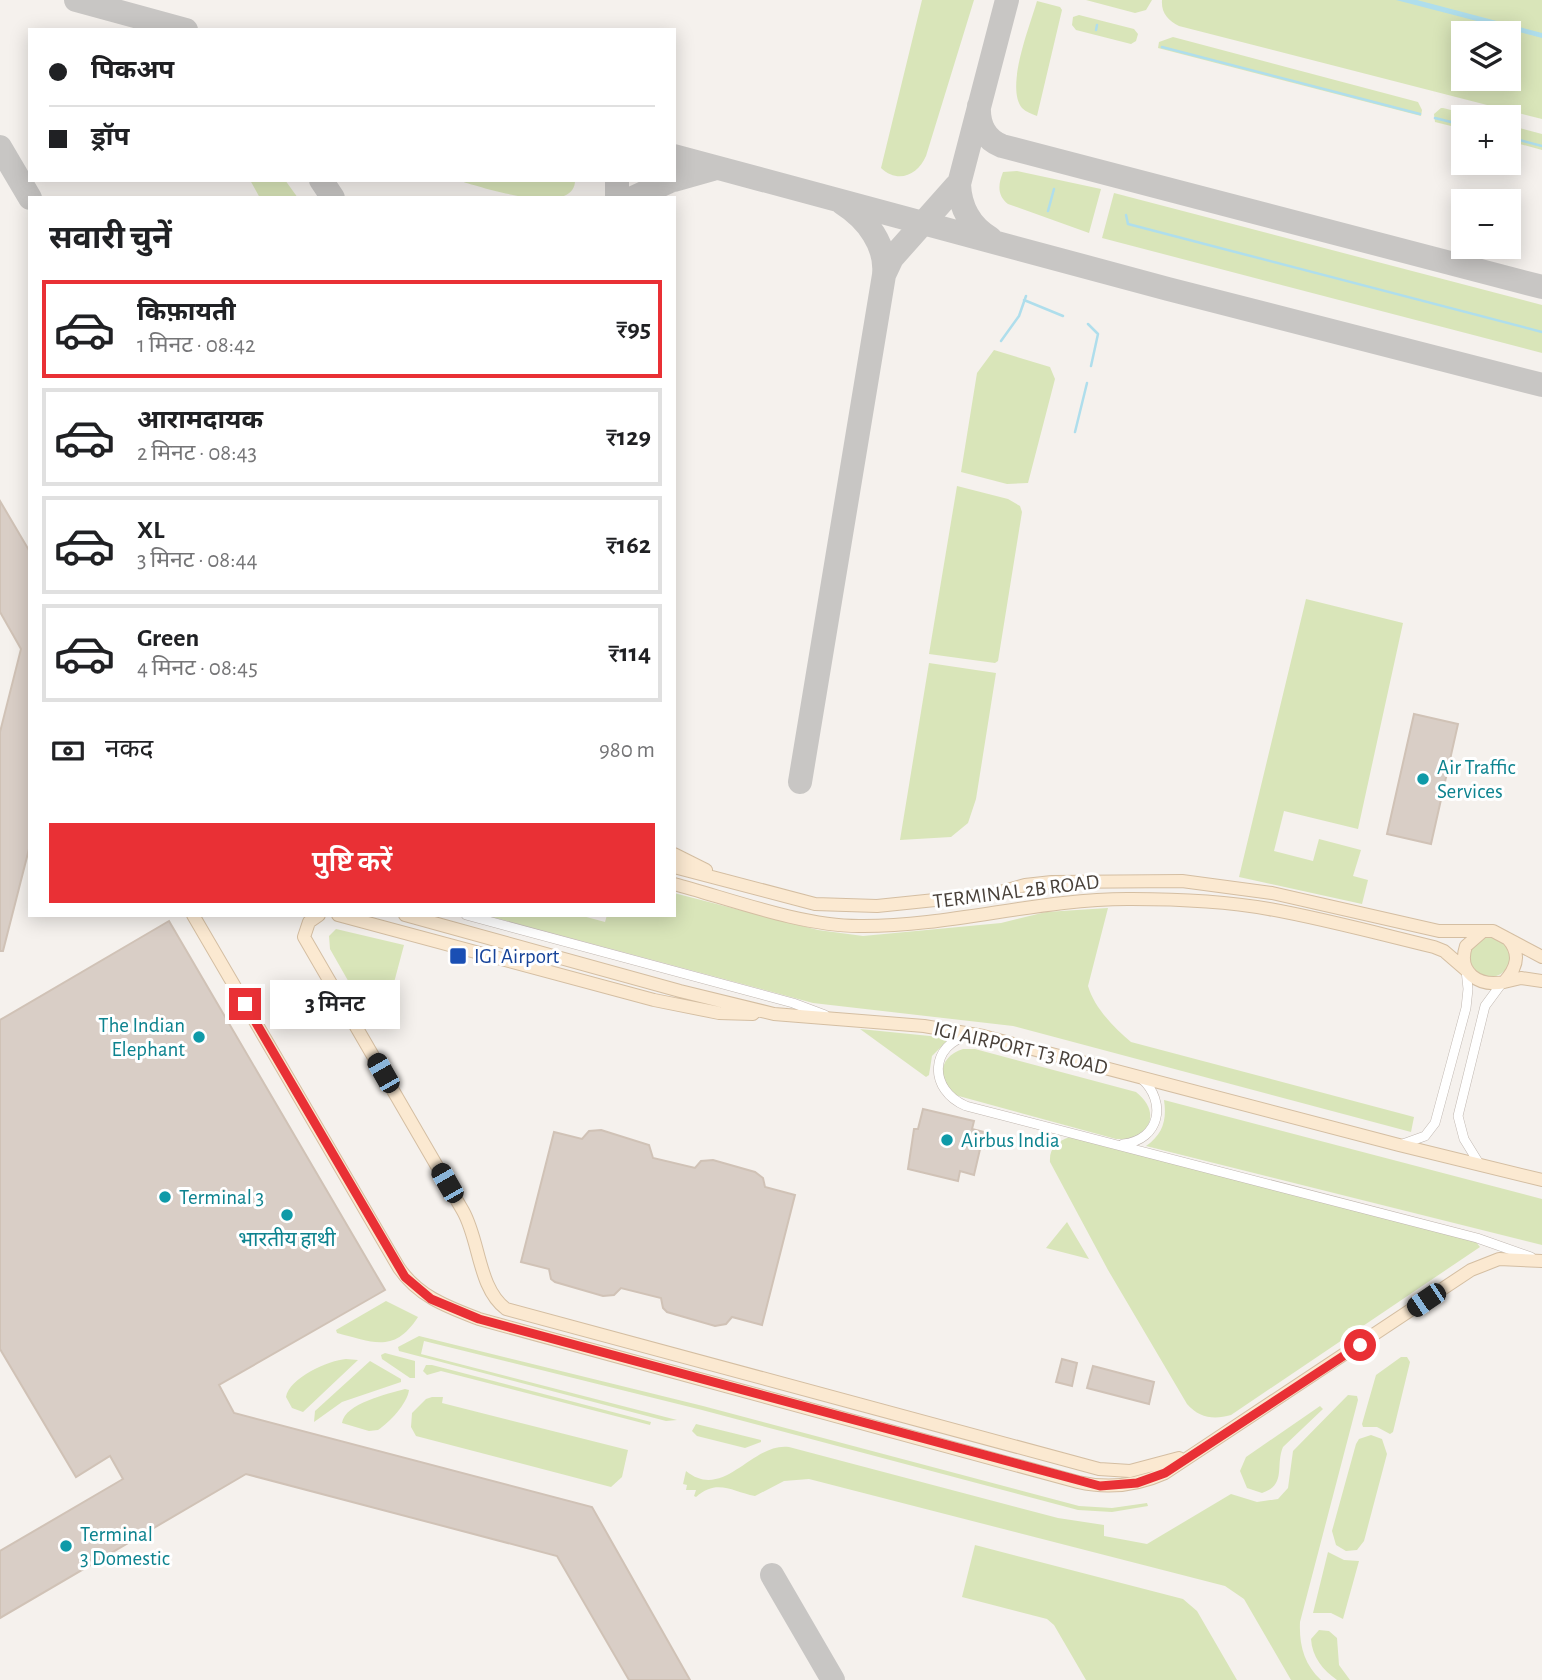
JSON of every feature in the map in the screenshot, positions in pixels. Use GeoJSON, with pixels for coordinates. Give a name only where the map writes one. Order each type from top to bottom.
{"type":"FeatureCollection","features":[{"type":"Feature","properties":{"kind":"main road"},"geometry":{"type":"LineString","coordinates":[[676,855],[728,882]]}},
{"type":"Feature","properties":{"kind":"main road","name":"TERMINAL 2B ROAD"},"geometry":{"type":"LineString","coordinates":[[676,868],[815,904],[856,907],[993,894],[1024,885],[1052,882],[1182,881],[1285,896],[1439,931],[1484,932]]}},
{"type":"Feature","properties":{"kind":"main road"},"geometry":{"type":"LineString","coordinates":[[1052,882],[1053,898],[1063,902]]}},
{"type":"Feature","properties":{"kind":"main road","name":"TERMINAL 2B ROAD"},"geometry":{"type":"LineString","coordinates":[[676,885],[811,921],[858,926],[1000,914],[1031,905],[1063,902],[1177,900],[1270,909],[1434,947],[1444,951],[1466,970]]}},
{"type":"Feature","properties":{"kind":"main road"},"geometry":{"type":"LineString","coordinates":[[194,917],[399,1269],[419,1291],[448,1307],[479,1319],[1078,1482],[1114,1486],[1151,1479],[1199,1451],[1471,1270],[1499,1259],[1539,1260]]}},
{"type":"Feature","properties":{"kind":"main road"},"geometry":{"type":"LineString","coordinates":[[316,917],[309,922],[304,937],[463,1211],[475,1237],[489,1289],[506,1309],[1099,1469],[1115,1471],[1147,1468],[1199,1451]]}},
{"type":"Feature","properties":{"kind":"main road"},"geometry":{"type":"LineString","coordinates":[[345,917],[654,1000],[719,1013],[774,1014]]}},
{"type":"Feature","properties":{"kind":"main road","name":"IGI AIRPORT T3 ROAD"},"geometry":{"type":"LineString","coordinates":[[412,917],[680,991],[774,1014],[924,1026],[983,1036],[1542,1180]]}},
{"type":"Feature","properties":{"kind":"main road"},"geometry":{"type":"LineString","coordinates":[[1542,957],[1501,933],[1484,932],[1477,934],[1466,946],[1463,961],[1466,970],[1478,981],[1486,984],[1521,978],[1542,981]]}},
{"type":"Feature","properties":{"kind":"main road"},"geometry":{"type":"LineString","coordinates":[[1504,982],[1517,961],[1508,938]]}},
{"type":"Feature","properties":{"kind":"street"},"geometry":{"type":"LineString","coordinates":[[473,917],[793,1003],[832,1017]]}},
{"type":"Feature","properties":{"kind":"street"},"geometry":{"type":"LineString","coordinates":[[1399,1145],[1425,1136],[1435,1123],[1466,1008],[1466,970]]}},
{"type":"Feature","properties":{"kind":"street"},"geometry":{"type":"LineString","coordinates":[[1480,1165],[1464,1139],[1458,1116],[1485,1006],[1493,992],[1504,982]]}},
{"type":"Feature","properties":{"kind":"street"},"geometry":{"type":"LineString","coordinates":[[983,1036],[961,1037],[944,1052],[938,1073],[941,1084],[955,1102],[1478,1238],[1539,1260]]}},
{"type":"Feature","properties":{"kind":"street"},"geometry":{"type":"LineString","coordinates":[[1114,1144],[1126,1145],[1138,1141],[1148,1134],[1155,1124],[1158,1111],[1152,1088],[1143,1079],[1131,1074]]}},
{"type":"Feature","properties":{"kind":"green space"},"geometry":{"type":"Polygon","coordinates":[[[922,0],[974,0],[926,156],[913,172],[894,176],[881,168],[922,0]]]}},
{"type":"Feature","properties":{"kind":"green space"},"geometry":{"type":"Polygon","coordinates":[[[1086,0],[1152,0],[1146,10],[1135,13],[1086,0]]]}},
{"type":"Feature","properties":{"kind":"green space"},"geometry":{"type":"Polygon","coordinates":[[[1162,0],[1542,0],[1542,119],[1521,114],[1521,105],[1487,105],[1179,26],[1166,16],[1162,0]]]}},
{"type":"Feature","properties":{"kind":"green space"},"geometry":{"type":"Polygon","coordinates":[[[1037,1],[1060,7],[1062,10],[1037,116],[1022,108],[1017,98],[1016,86],[1017,72],[1037,1]]]}},
{"type":"Feature","properties":{"kind":"green space"},"geometry":{"type":"Polygon","coordinates":[[[1079,15],[1134,29],[1138,34],[1136,41],[1131,44],[1076,30],[1072,25],[1073,17],[1079,15]]]}},
{"type":"Feature","properties":{"kind":"green space"},"geometry":{"type":"Polygon","coordinates":[[[1173,37],[1418,102],[1422,110],[1421,116],[1158,48],[1159,42],[1173,37]]]}},
{"type":"Feature","properties":{"kind":"green space"},"geometry":{"type":"Polygon","coordinates":[[[1441,108],[1451,110],[1451,126],[1435,122],[1434,114],[1441,108]]]}},
{"type":"Feature","properties":{"kind":"green space"},"geometry":{"type":"Polygon","coordinates":[[[1521,128],[1542,134],[1542,150],[1521,144],[1521,128]]]}},
{"type":"Feature","properties":{"kind":"green space"},"geometry":{"type":"Polygon","coordinates":[[[1017,171],[1101,189],[1089,233],[1004,201],[999,185],[1003,172],[1017,171]]]}},
{"type":"Feature","properties":{"kind":"green space"},"geometry":{"type":"Polygon","coordinates":[[[251,182],[286,182],[297,196],[259,196],[251,182]]]}},
{"type":"Feature","properties":{"kind":"green space"},"geometry":{"type":"Polygon","coordinates":[[[464,182],[574,182],[571,191],[562,196],[519,196],[464,182]]]}},
{"type":"Feature","properties":{"kind":"green space"},"geometry":{"type":"Polygon","coordinates":[[[1114,193],[1542,305],[1542,353],[1102,238],[1114,193]]]}},
{"type":"Feature","properties":{"kind":"green space"},"geometry":{"type":"Polygon","coordinates":[[[994,350],[1050,367],[1055,379],[1028,483],[1007,484],[961,472],[977,373],[994,350]]]}},
{"type":"Feature","properties":{"kind":"green space"},"geometry":{"type":"Polygon","coordinates":[[[957,486],[1008,499],[1020,506],[1022,512],[998,661],[995,663],[929,654],[957,486]]]}},
{"type":"Feature","properties":{"kind":"green space"},"geometry":{"type":"Polygon","coordinates":[[[1306,599],[1403,623],[1358,829],[1284,811],[1274,851],[1313,861],[1319,839],[1361,850],[1353,876],[1368,880],[1362,904],[1239,877],[1306,599]]]}},
{"type":"Feature","properties":{"kind":"green space"},"geometry":{"type":"Polygon","coordinates":[[[929,663],[996,673],[976,799],[968,823],[951,837],[900,840],[929,663]]]}},
{"type":"Feature","properties":{"kind":"green space"},"geometry":{"type":"Polygon","coordinates":[[[676,894],[818,930],[863,936],[1001,923],[1046,912],[1108,908],[1088,986],[1105,1017],[1131,1042],[1414,1117],[1411,1132],[1013,1026],[813,1003],[492,917],[586,917],[605,922],[606,917],[676,917],[676,894]]]}},
{"type":"Feature","properties":{"kind":"green space"},"geometry":{"type":"Polygon","coordinates":[[[336,929],[404,945],[383,1024],[375,1028],[330,949],[329,936],[336,929]]]}},
{"type":"Feature","properties":{"kind":"green space"},"geometry":{"type":"Polygon","coordinates":[[[1490,937],[1498,938],[1504,943],[1509,949],[1509,965],[1504,971],[1498,976],[1490,977],[1482,976],[1476,971],[1471,965],[1470,957],[1471,949],[1476,943],[1482,938],[1490,937]]]}},
{"type":"Feature","properties":{"kind":"green space"},"geometry":{"type":"Polygon","coordinates":[[[860,1029],[950,1038],[932,1056],[929,1075],[926,1077],[860,1029]]]}},
{"type":"Feature","properties":{"kind":"green space"},"geometry":{"type":"Polygon","coordinates":[[[963,1049],[975,1049],[1136,1092],[1149,1108],[1148,1124],[1144,1131],[1137,1135],[1116,1139],[955,1095],[945,1082],[943,1069],[949,1057],[963,1049]]]}},
{"type":"Feature","properties":{"kind":"green space"},"geometry":{"type":"Polygon","coordinates":[[[1164,1100],[1542,1199],[1542,1245],[1146,1146],[1156,1137],[1162,1126],[1164,1100]]]}},
{"type":"Feature","properties":{"kind":"green space"},"geometry":{"type":"Polygon","coordinates":[[[1070,1137],[1476,1242],[1480,1247],[1231,1415],[1207,1417],[1187,1404],[1108,1270],[1050,1162],[1055,1146],[1070,1137]]]}},
{"type":"Feature","properties":{"kind":"green space"},"geometry":{"type":"Polygon","coordinates":[[[1067,1222],[1089,1259],[1046,1248],[1067,1222]]]}},
{"type":"Feature","properties":{"kind":"green space"},"geometry":{"type":"Polygon","coordinates":[[[386,1301],[418,1317],[400,1336],[391,1341],[372,1342],[337,1333],[336,1330],[386,1301]]]}},
{"type":"Feature","properties":{"kind":"green space"},"geometry":{"type":"Polygon","coordinates":[[[419,1336],[703,1406],[1079,1506],[1112,1508],[1147,1503],[1148,1506],[1112,1512],[1078,1510],[702,1410],[424,1341],[421,1354],[677,1420],[666,1421],[399,1351],[398,1347],[419,1336]]]}},
{"type":"Feature","properties":{"kind":"green space"},"geometry":{"type":"Polygon","coordinates":[[[385,1353],[415,1361],[415,1378],[410,1378],[382,1359],[381,1355],[385,1353]]]}},
{"type":"Feature","properties":{"kind":"green space"},"geometry":{"type":"Polygon","coordinates":[[[1401,1357],[1407,1357],[1410,1362],[1393,1432],[1390,1434],[1377,1427],[1363,1427],[1376,1375],[1401,1357]]]}},
{"type":"Feature","properties":{"kind":"green space"},"geometry":{"type":"Polygon","coordinates":[[[346,1359],[358,1360],[303,1412],[292,1408],[286,1397],[294,1383],[320,1366],[346,1359]]]}},
{"type":"Feature","properties":{"kind":"green space"},"geometry":{"type":"Polygon","coordinates":[[[370,1361],[401,1379],[401,1382],[342,1402],[314,1422],[315,1411],[370,1361]]]}},
{"type":"Feature","properties":{"kind":"green space"},"geometry":{"type":"Polygon","coordinates":[[[426,1365],[651,1422],[650,1425],[441,1371],[427,1375],[423,1371],[426,1365]]]}},
{"type":"Feature","properties":{"kind":"green space"},"geometry":{"type":"Polygon","coordinates":[[[405,1389],[409,1390],[408,1395],[401,1407],[393,1418],[378,1430],[369,1431],[342,1423],[345,1416],[359,1405],[405,1389]]]}},
{"type":"Feature","properties":{"kind":"green space"},"geometry":{"type":"Polygon","coordinates":[[[1348,1395],[1357,1396],[1358,1400],[1300,1622],[1300,1639],[1304,1654],[1321,1680],[1291,1680],[1244,1599],[1225,1586],[809,1479],[784,1481],[755,1496],[718,1487],[704,1491],[696,1497],[696,1490],[686,1490],[687,1485],[683,1484],[686,1471],[700,1479],[713,1480],[726,1476],[763,1453],[789,1447],[1058,1518],[1104,1525],[1104,1536],[1147,1544],[1231,1494],[1257,1502],[1278,1499],[1288,1488],[1293,1451],[1348,1395]]]}},
{"type":"Feature","properties":{"kind":"green space"},"geometry":{"type":"Polygon","coordinates":[[[443,1397],[442,1403],[628,1450],[622,1477],[611,1487],[416,1436],[411,1427],[412,1413],[426,1399],[443,1397]]]}},
{"type":"Feature","properties":{"kind":"green space"},"geometry":{"type":"Polygon","coordinates":[[[1320,1406],[1323,1409],[1283,1447],[1275,1485],[1262,1493],[1247,1488],[1240,1471],[1246,1457],[1320,1406]]]}},
{"type":"Feature","properties":{"kind":"green space"},"geometry":{"type":"Polygon","coordinates":[[[696,1424],[761,1442],[745,1448],[697,1436],[692,1431],[696,1424]]]}},
{"type":"Feature","properties":{"kind":"green space"},"geometry":{"type":"Polygon","coordinates":[[[1371,1435],[1382,1439],[1387,1454],[1364,1541],[1357,1550],[1346,1551],[1336,1545],[1332,1531],[1356,1444],[1359,1439],[1371,1435]]]}},
{"type":"Feature","properties":{"kind":"green space"},"geometry":{"type":"Polygon","coordinates":[[[975,1545],[1183,1599],[1197,1611],[1237,1680],[1086,1680],[1054,1625],[1047,1619],[962,1597],[975,1545]]]}},
{"type":"Feature","properties":{"kind":"green space"},"geometry":{"type":"Polygon","coordinates":[[[1328,1552],[1344,1560],[1359,1561],[1343,1619],[1331,1613],[1313,1613],[1328,1552]]]}},
{"type":"Feature","properties":{"kind":"green space"},"geometry":{"type":"Polygon","coordinates":[[[1319,1630],[1329,1631],[1337,1638],[1339,1665],[1350,1680],[1337,1680],[1319,1662],[1311,1639],[1319,1630]]]}},
{"type":"Feature","properties":{"kind":"water"},"geometry":{"type":"Polygon","coordinates":[[[1396,0],[1417,0],[1497,21],[1477,21],[1396,0]]]}},
{"type":"Feature","properties":{"kind":"water"},"geometry":{"type":"Polygon","coordinates":[[[1521,27],[1542,33],[1542,38],[1521,33],[1521,27]]]}},
{"type":"Feature","properties":{"kind":"building"},"geometry":{"type":"Polygon","coordinates":[[[0,501],[28,549],[28,853],[3,951],[0,951],[0,732],[21,649],[0,612],[0,501]]]}},
{"type":"Feature","properties":{"kind":"building","name":"Air Traffic Services"},"geometry":{"type":"Polygon","coordinates":[[[1414,714],[1458,724],[1431,844],[1387,834],[1414,714]]]}},
{"type":"Feature","properties":{"kind":"building","name":"Terminal 3"},"geometry":{"type":"Polygon","coordinates":[[[169,921],[385,1290],[219,1385],[234,1413],[592,1507],[690,1680],[629,1680],[557,1556],[246,1474],[0,1618],[0,1551],[123,1479],[110,1456],[76,1477],[0,1349],[0,1020],[169,921]]]}},
{"type":"Feature","properties":{"kind":"building","name":"Airbus India"},"geometry":{"type":"Polygon","coordinates":[[[923,1109],[974,1121],[972,1129],[984,1132],[974,1175],[960,1171],[958,1181],[908,1169],[914,1129],[918,1129],[923,1109]]]}},
{"type":"Feature","properties":{"kind":"building"},"geometry":{"type":"Polygon","coordinates":[[[601,1130],[649,1145],[653,1158],[695,1168],[701,1161],[713,1160],[755,1172],[763,1178],[765,1187],[795,1195],[762,1325],[732,1317],[726,1324],[715,1326],[667,1312],[663,1308],[661,1298],[621,1288],[614,1295],[603,1296],[555,1282],[551,1279],[549,1269],[521,1262],[554,1132],[582,1139],[589,1131],[601,1130]]]}},
{"type":"Feature","properties":{"kind":"building"},"geometry":{"type":"Polygon","coordinates":[[[1062,1359],[1077,1363],[1072,1386],[1056,1382],[1062,1359]]]}},
{"type":"Feature","properties":{"kind":"building"},"geometry":{"type":"Polygon","coordinates":[[[1093,1366],[1154,1382],[1149,1404],[1087,1388],[1093,1366]]]}},
{"type":"Feature","properties":{"kind":"waterway"},"geometry":{"type":"LineString","coordinates":[[1096,30],[1097,25]]}},
{"type":"Feature","properties":{"kind":"waterway"},"geometry":{"type":"LineString","coordinates":[[1162,47],[1420,114]]}},
{"type":"Feature","properties":{"kind":"waterway"},"geometry":{"type":"LineString","coordinates":[[1435,118],[1451,122]]}},
{"type":"Feature","properties":{"kind":"waterway"},"geometry":{"type":"LineString","coordinates":[[1521,140],[1542,146]]}},
{"type":"Feature","properties":{"kind":"waterway"},"geometry":{"type":"LineString","coordinates":[[1048,211],[1054,189]]}},
{"type":"Feature","properties":{"kind":"waterway"},"geometry":{"type":"LineString","coordinates":[[1126,215],[1128,224],[1542,332]]}},
{"type":"Feature","properties":{"kind":"waterway"},"geometry":{"type":"LineString","coordinates":[[1001,341],[1019,316],[1026,296]]}},
{"type":"Feature","properties":{"kind":"waterway"},"geometry":{"type":"LineString","coordinates":[[1024,300],[1063,316]]}},
{"type":"Feature","properties":{"kind":"waterway"},"geometry":{"type":"LineString","coordinates":[[1088,324],[1098,334],[1091,366]]}},
{"type":"Feature","properties":{"kind":"waterway"},"geometry":{"type":"LineString","coordinates":[[1075,432],[1087,383]]}},
{"type":"Feature","properties":{"kind":"taxiway"},"geometry":{"type":"LineString","coordinates":[[76,0],[179,28]]}},
{"type":"Feature","properties":{"kind":"taxiway"},"geometry":{"type":"LineString","coordinates":[[990,238],[967,216],[961,201],[959,184],[1007,0]]}},
{"type":"Feature","properties":{"kind":"taxiway"},"geometry":{"type":"LineString","coordinates":[[979,106],[983,130],[1002,146],[1542,287]]}},
{"type":"Feature","properties":{"kind":"taxiway"},"geometry":{"type":"LineString","coordinates":[[0,147],[29,196]]}},
{"type":"Feature","properties":{"kind":"taxiway"},"geometry":{"type":"LineString","coordinates":[[676,157],[1168,289],[1542,385]]}},
{"type":"Feature","properties":{"kind":"taxiway"},"geometry":{"type":"LineString","coordinates":[[676,179],[713,169]]}},
{"type":"Feature","properties":{"kind":"taxiway"},"geometry":{"type":"LineString","coordinates":[[322,182],[332,196]]}},
{"type":"Feature","properties":{"kind":"taxiway"},"geometry":{"type":"LineString","coordinates":[[617,182],[617,196]]}},
{"type":"Feature","properties":{"kind":"taxiway"},"geometry":{"type":"LineString","coordinates":[[637,196],[668,182]]}},
{"type":"Feature","properties":{"kind":"taxiway"},"geometry":{"type":"LineString","coordinates":[[800,782],[884,275],[892,258],[956,186]]}},
{"type":"Feature","properties":{"kind":"taxiway"},"geometry":{"type":"LineString","coordinates":[[842,203],[860,217],[874,234],[882,253],[884,275]]}},
{"type":"Feature","properties":{"kind":"taxiway"},"geometry":{"type":"LineString","coordinates":[[772,1575],[833,1680]]}},
{"type":"Feature","properties":{"kind":"place","name":"Air Traffic Services"},"geometry":{"type":"Point","coordinates":[1423,779]}},
{"type":"Feature","properties":{"kind":"place","name":"IGI Airport"},"geometry":{"type":"Point","coordinates":[458,956]}},
{"type":"Feature","properties":{"kind":"place","name":"The Indian Elephant"},"geometry":{"type":"Point","coordinates":[199,1037]}},
{"type":"Feature","properties":{"kind":"place","name":"Airbus India"},"geometry":{"type":"Point","coordinates":[947,1140]}},
{"type":"Feature","properties":{"kind":"place","name":"Terminal 3"},"geometry":{"type":"Point","coordinates":[165,1197]}},
{"type":"Feature","properties":{"kind":"place","name":"भारतीय हाथी"},"geometry":{"type":"Point","coordinates":[287,1215]}},
{"type":"Feature","properties":{"kind":"place","name":"Terminal 3 Domestic"},"geometry":{"type":"Point","coordinates":[66,1546]}},
{"type":"Feature","properties":{"kind":"route"},"geometry":{"type":"LineString","coordinates":[[245,1004],[399,1269],[411,1284],[431,1299],[479,1319],[1100,1486],[1124,1486],[1165,1473],[1360,1345]]}}]}
